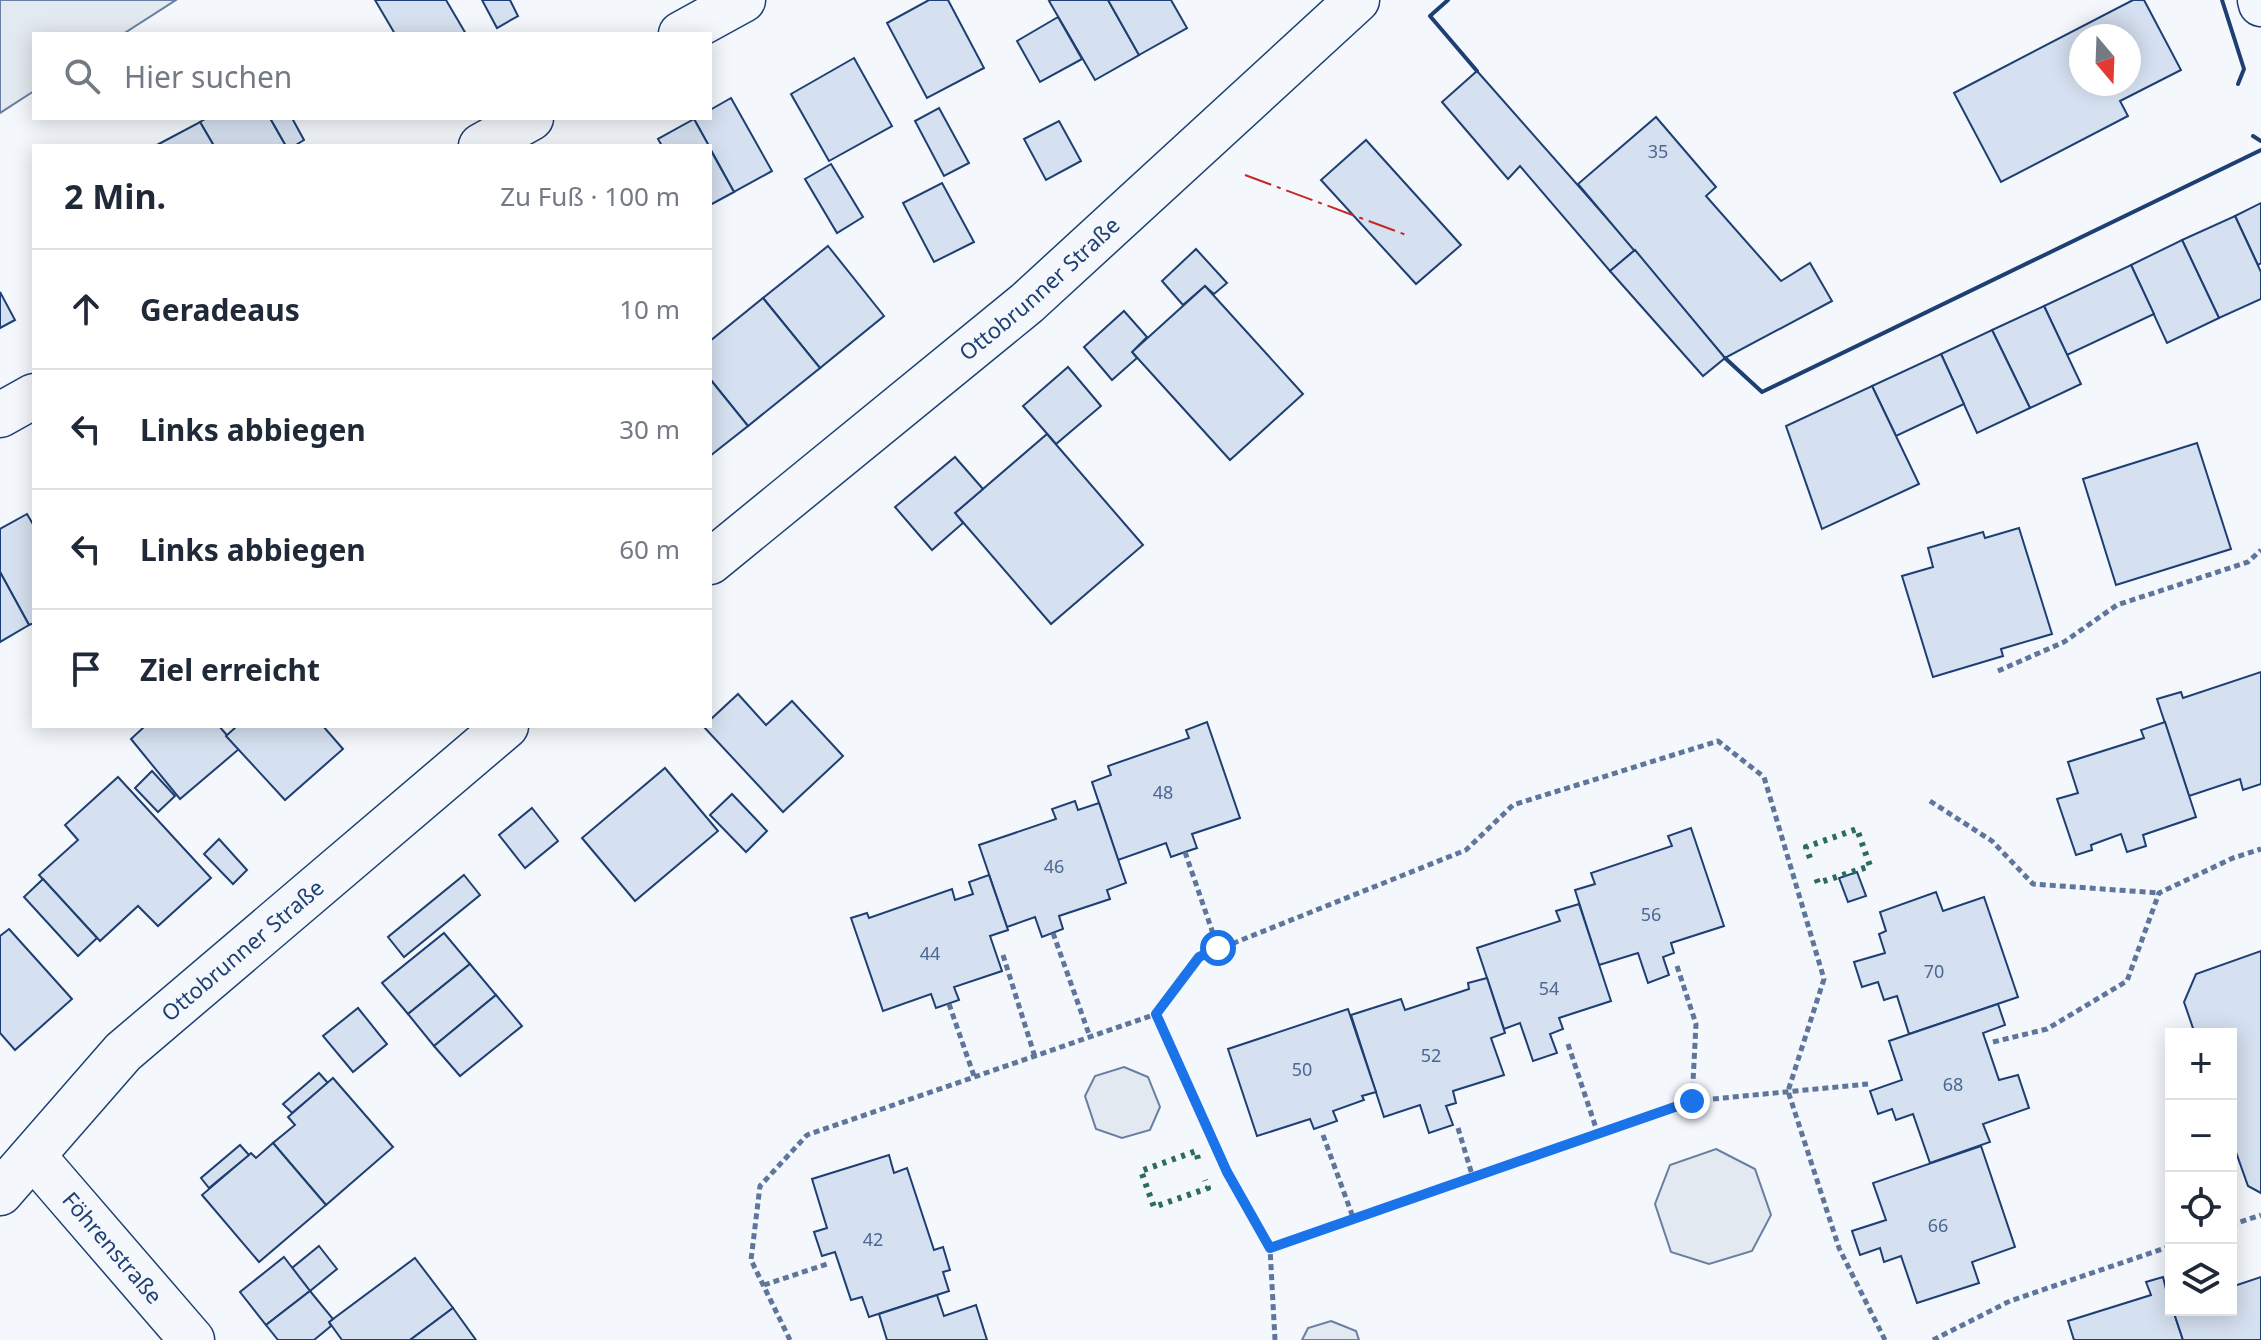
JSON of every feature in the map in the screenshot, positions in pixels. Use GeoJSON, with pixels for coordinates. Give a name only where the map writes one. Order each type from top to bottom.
{"type":"FeatureCollection","features":[{"type":"Feature","properties":{"kind":"main road"},"geometry":{"type":"LineString","coordinates":[[685,32],[743,0]]}},
{"type":"Feature","properties":{"kind":"main road","name":"Ottobrunner Straße"},"geometry":{"type":"LineString","coordinates":[[712,560],[1027,303],[1357,0]]}},
{"type":"Feature","properties":{"kind":"main road"},"geometry":{"type":"LineString","coordinates":[[485,144],[527,120]]}},
{"type":"Feature","properties":{"kind":"main road"},"geometry":{"type":"LineString","coordinates":[[0,415],[32,397]]}},
{"type":"Feature","properties":{"kind":"main road","name":"Ottobrunner Straße"},"geometry":{"type":"LineString","coordinates":[[0,1193],[123,1052],[504,728]]}},
{"type":"Feature","properties":{"kind":"main road","name":"Föhrenstraße"},"geometry":{"type":"LineString","coordinates":[[34,1157],[192,1340]]}},
{"type":"Feature","properties":{"kind":"path"},"geometry":{"type":"LineString","coordinates":[[1998,671],[2064,642],[2117,605],[2248,562],[2261,550]]}},
{"type":"Feature","properties":{"kind":"path"},"geometry":{"type":"LineString","coordinates":[[790,1340],[751,1260],[760,1186],[807,1135],[1156,1014],[1199,957],[1466,850],[1513,805],[1718,741],[1764,777],[1824,979],[1788,1091],[1839,1248],[1885,1340]]}},
{"type":"Feature","properties":{"kind":"path"},"geometry":{"type":"LineString","coordinates":[[1930,801],[1992,841],[2033,884],[2159,893],[2233,858],[2261,849]]}},
{"type":"Feature","properties":{"kind":"path"},"geometry":{"type":"LineString","coordinates":[[1185,852],[1218,948]]}},
{"type":"Feature","properties":{"kind":"path"},"geometry":{"type":"LineString","coordinates":[[1993,1042],[2047,1029],[2127,981],[2159,893]]}},
{"type":"Feature","properties":{"kind":"path"},"geometry":{"type":"LineString","coordinates":[[1053,933],[1090,1037]]}},
{"type":"Feature","properties":{"kind":"path"},"geometry":{"type":"LineString","coordinates":[[1003,955],[1035,1057]]}},
{"type":"Feature","properties":{"kind":"path"},"geometry":{"type":"LineString","coordinates":[[1677,966],[1696,1024],[1692,1101]]}},
{"type":"Feature","properties":{"kind":"path"},"geometry":{"type":"LineString","coordinates":[[949,1004],[974,1076]]}},
{"type":"Feature","properties":{"kind":"path"},"geometry":{"type":"LineString","coordinates":[[1156,1014],[1227,1172],[1270,1248],[1275,1340]]}},
{"type":"Feature","properties":{"kind":"path"},"geometry":{"type":"LineString","coordinates":[[1568,1044],[1598,1134]]}},
{"type":"Feature","properties":{"kind":"path"},"geometry":{"type":"LineString","coordinates":[[1270,1248],[1692,1101],[1868,1084]]}},
{"type":"Feature","properties":{"kind":"path"},"geometry":{"type":"LineString","coordinates":[[1458,1128],[1473,1178]]}},
{"type":"Feature","properties":{"kind":"path"},"geometry":{"type":"LineString","coordinates":[[1323,1135],[1354,1220]]}},
{"type":"Feature","properties":{"kind":"path"},"geometry":{"type":"LineString","coordinates":[[2237,1223],[2261,1215]]}},
{"type":"Feature","properties":{"kind":"path"},"geometry":{"type":"LineString","coordinates":[[1933,1340],[2010,1301],[2165,1248]]}},
{"type":"Feature","properties":{"kind":"path"},"geometry":{"type":"LineString","coordinates":[[764,1285],[830,1263]]}},
{"type":"Feature","properties":{"kind":"shaded area"},"geometry":{"type":"Polygon","coordinates":[[[0,0],[176,0],[126,32],[32,32],[32,92],[0,113],[0,0]]]}},
{"type":"Feature","properties":{"kind":"shaded area"},"geometry":{"type":"Polygon","coordinates":[[[1124,1067],[1148,1077],[1160,1107],[1150,1130],[1122,1138],[1096,1129],[1085,1096],[1095,1076],[1124,1067]]]}},
{"type":"Feature","properties":{"kind":"shaded area"},"geometry":{"type":"Polygon","coordinates":[[[1716,1149],[1755,1169],[1771,1215],[1752,1251],[1709,1264],[1671,1252],[1655,1204],[1670,1165],[1716,1149]]]}},
{"type":"Feature","properties":{"kind":"shaded area"},"geometry":{"type":"Polygon","coordinates":[[[1331,1321],[1356,1331],[1359,1340],[1302,1340],[1308,1328],[1331,1321]]]}},
{"type":"Feature","properties":{"kind":"building"},"geometry":{"type":"Polygon","coordinates":[[[375,0],[446,0],[465,32],[394,32],[375,0]]]}},
{"type":"Feature","properties":{"kind":"building"},"geometry":{"type":"Polygon","coordinates":[[[482,0],[510,0],[518,16],[497,28],[482,0]]]}},
{"type":"Feature","properties":{"kind":"building"},"geometry":{"type":"Polygon","coordinates":[[[929,0],[948,0],[984,68],[927,98],[887,23],[929,0]]]}},
{"type":"Feature","properties":{"kind":"building"},"geometry":{"type":"Polygon","coordinates":[[[1051,0],[1108,0],[1139,55],[1095,80],[1051,0]]]}},
{"type":"Feature","properties":{"kind":"building"},"geometry":{"type":"Polygon","coordinates":[[[1108,0],[1171,0],[1187,28],[1139,55],[1108,0]]]}},
{"type":"Feature","properties":{"kind":"building"},"geometry":{"type":"Polygon","coordinates":[[[2133,0],[2144,0],[2181,70],[2141,90],[2141,24],[2087,24],[2133,0]]]}},
{"type":"Feature","properties":{"kind":"building"},"geometry":{"type":"Polygon","coordinates":[[[1058,17],[1082,59],[1040,82],[1017,41],[1058,17]]]}},
{"type":"Feature","properties":{"kind":"building"},"geometry":{"type":"Polygon","coordinates":[[[2069,33],[2069,96],[2130,96],[2120,101],[2128,116],[2001,182],[1954,93],[2069,33]]]}},
{"type":"Feature","properties":{"kind":"building"},"geometry":{"type":"Polygon","coordinates":[[[854,58],[892,126],[829,161],[791,94],[854,58]]]}},
{"type":"Feature","properties":{"kind":"building"},"geometry":{"type":"Polygon","coordinates":[[[1477,71],[1635,250],[1610,271],[1520,166],[1508,179],[1442,102],[1477,71]]]}},
{"type":"Feature","properties":{"kind":"building"},"geometry":{"type":"Polygon","coordinates":[[[731,98],[772,171],[734,192],[712,152],[712,144],[708,144],[695,120],[712,120],[712,109],[731,98]]]}},
{"type":"Feature","properties":{"kind":"building"},"geometry":{"type":"Polygon","coordinates":[[[939,108],[969,163],[944,176],[915,121],[939,108]]]}},
{"type":"Feature","properties":{"kind":"building"},"geometry":{"type":"Polygon","coordinates":[[[1656,117],[1716,187],[1706,196],[1781,281],[1810,263],[1832,301],[1725,358],[1578,184],[1656,117]]]}},
{"type":"Feature","properties":{"kind":"building"},"geometry":{"type":"Polygon","coordinates":[[[271,120],[285,144],[213,144],[200,122],[271,120]]]}},
{"type":"Feature","properties":{"kind":"building"},"geometry":{"type":"Polygon","coordinates":[[[271,120],[293,120],[304,140],[297,144],[285,144],[271,120]]]}},
{"type":"Feature","properties":{"kind":"building"},"geometry":{"type":"Polygon","coordinates":[[[695,120],[708,144],[661,144],[658,139],[695,120]]]}},
{"type":"Feature","properties":{"kind":"building"},"geometry":{"type":"Polygon","coordinates":[[[1059,121],[1081,161],[1046,180],[1024,139],[1059,121]]]}},
{"type":"Feature","properties":{"kind":"building"},"geometry":{"type":"Polygon","coordinates":[[[200,122],[213,144],[159,144],[200,122]]]}},
{"type":"Feature","properties":{"kind":"building"},"geometry":{"type":"Polygon","coordinates":[[[1366,140],[1461,245],[1416,284],[1321,180],[1366,140]]]}},
{"type":"Feature","properties":{"kind":"building"},"geometry":{"type":"Polygon","coordinates":[[[712,153],[734,192],[712,204],[712,153]]]}},
{"type":"Feature","properties":{"kind":"building"},"geometry":{"type":"Polygon","coordinates":[[[831,164],[863,217],[837,233],[805,179],[831,164]]]}},
{"type":"Feature","properties":{"kind":"building"},"geometry":{"type":"Polygon","coordinates":[[[942,183],[974,242],[934,262],[903,203],[942,183]]]}},
{"type":"Feature","properties":{"kind":"building"},"geometry":{"type":"Polygon","coordinates":[[[2261,203],[2261,263],[2258,265],[2235,216],[2261,203]]]}},
{"type":"Feature","properties":{"kind":"building"},"geometry":{"type":"Polygon","coordinates":[[[2235,216],[2261,272],[2261,299],[2219,318],[2182,240],[2235,216]]]}},
{"type":"Feature","properties":{"kind":"building"},"geometry":{"type":"Polygon","coordinates":[[[2182,240],[2219,318],[2167,343],[2131,265],[2182,240]]]}},
{"type":"Feature","properties":{"kind":"building"},"geometry":{"type":"Polygon","coordinates":[[[828,246],[884,316],[820,368],[763,298],[828,246]]]}},
{"type":"Feature","properties":{"kind":"building"},"geometry":{"type":"Polygon","coordinates":[[[1196,249],[1227,283],[1214,294],[1205,286],[1183,305],[1162,281],[1196,249]]]}},
{"type":"Feature","properties":{"kind":"building"},"geometry":{"type":"Polygon","coordinates":[[[1635,250],[1725,358],[1703,376],[1610,271],[1635,250]]]}},
{"type":"Feature","properties":{"kind":"building"},"geometry":{"type":"Polygon","coordinates":[[[2131,265],[2154,314],[2067,355],[2044,306],[2131,265]]]}},
{"type":"Feature","properties":{"kind":"building"},"geometry":{"type":"Polygon","coordinates":[[[1205,286],[1303,394],[1230,460],[1132,352],[1205,286]]]}},
{"type":"Feature","properties":{"kind":"building"},"geometry":{"type":"Polygon","coordinates":[[[0,292],[15,320],[0,328],[0,292]]]}},
{"type":"Feature","properties":{"kind":"building"},"geometry":{"type":"Polygon","coordinates":[[[763,298],[820,368],[748,426],[712,381],[712,339],[763,298]]]}},
{"type":"Feature","properties":{"kind":"building"},"geometry":{"type":"Polygon","coordinates":[[[2044,306],[2081,384],[2030,408],[1992,330],[2044,306]]]}},
{"type":"Feature","properties":{"kind":"building"},"geometry":{"type":"Polygon","coordinates":[[[1124,311],[1147,337],[1132,352],[1137,358],[1112,380],[1084,347],[1124,311]]]}},
{"type":"Feature","properties":{"kind":"building"},"geometry":{"type":"Polygon","coordinates":[[[1992,330],[2030,408],[1977,433],[1941,354],[1992,330]]]}},
{"type":"Feature","properties":{"kind":"building"},"geometry":{"type":"Polygon","coordinates":[[[1941,354],[1964,404],[1896,436],[1872,386],[1941,354]]]}},
{"type":"Feature","properties":{"kind":"building"},"geometry":{"type":"Polygon","coordinates":[[[1068,367],[1101,406],[1056,444],[1023,406],[1068,367]]]}},
{"type":"Feature","properties":{"kind":"building"},"geometry":{"type":"Polygon","coordinates":[[[712,381],[748,426],[712,454],[712,381]]]}},
{"type":"Feature","properties":{"kind":"building"},"geometry":{"type":"Polygon","coordinates":[[[1872,386],[1919,484],[1822,529],[1786,426],[1872,386]]]}},
{"type":"Feature","properties":{"kind":"building"},"geometry":{"type":"Polygon","coordinates":[[[1047,434],[1143,545],[1051,624],[955,513],[1047,434]]]}},
{"type":"Feature","properties":{"kind":"building"},"geometry":{"type":"Polygon","coordinates":[[[2197,443],[2231,549],[2116,585],[2083,479],[2197,443]]]}},
{"type":"Feature","properties":{"kind":"building"},"geometry":{"type":"Polygon","coordinates":[[[955,457],[983,489],[955,513],[963,523],[932,550],[895,507],[955,457]]]}},
{"type":"Feature","properties":{"kind":"building"},"geometry":{"type":"Polygon","coordinates":[[[27,514],[32,523],[32,624],[29,625],[0,572],[0,529],[27,514]]]}},
{"type":"Feature","properties":{"kind":"building"},"geometry":{"type":"Polygon","coordinates":[[[2019,528],[2052,634],[2001,649],[2003,656],[1933,677],[1902,576],[1933,567],[1928,548],[1983,532],[1985,538],[2019,528]]]}},
{"type":"Feature","properties":{"kind":"building"},"geometry":{"type":"Polygon","coordinates":[[[0,572],[29,625],[0,642],[0,572]]]}},
{"type":"Feature","properties":{"kind":"building"},"geometry":{"type":"Polygon","coordinates":[[[2261,672],[2261,784],[2243,790],[2240,779],[2189,796],[2157,699],[2181,692],[2183,698],[2261,672]]]}},
{"type":"Feature","properties":{"kind":"building"},"geometry":{"type":"Polygon","coordinates":[[[738,694],[766,725],[792,701],[843,756],[783,812],[705,728],[712,728],[712,718],[738,694]]]}},
{"type":"Feature","properties":{"kind":"building"},"geometry":{"type":"Polygon","coordinates":[[[1207,722],[1240,818],[1192,834],[1197,848],[1171,857],[1166,843],[1118,860],[1092,782],[1111,775],[1108,766],[1189,738],[1186,730],[1207,722]]]}},
{"type":"Feature","properties":{"kind":"building"},"geometry":{"type":"Polygon","coordinates":[[[2165,722],[2196,817],[2143,835],[2146,846],[2127,852],[2121,834],[2091,845],[2092,850],[2076,855],[2057,799],[2078,793],[2068,762],[2144,738],[2141,730],[2165,722]]]}},
{"type":"Feature","properties":{"kind":"building"},"geometry":{"type":"Polygon","coordinates":[[[143,728],[221,728],[239,749],[180,799],[131,739],[143,728]]]}},
{"type":"Feature","properties":{"kind":"building"},"geometry":{"type":"Polygon","coordinates":[[[235,728],[325,728],[343,749],[285,800],[226,736],[235,728]]]}},
{"type":"Feature","properties":{"kind":"building"},"geometry":{"type":"Polygon","coordinates":[[[665,768],[718,831],[635,901],[582,838],[665,768]]]}},
{"type":"Feature","properties":{"kind":"building"},"geometry":{"type":"Polygon","coordinates":[[[152,771],[175,796],[158,812],[135,788],[152,771]]]}},
{"type":"Feature","properties":{"kind":"building"},"geometry":{"type":"Polygon","coordinates":[[[118,777],[211,878],[158,926],[138,906],[100,941],[39,875],[78,840],[65,825],[118,777]]]}},
{"type":"Feature","properties":{"kind":"building"},"geometry":{"type":"Polygon","coordinates":[[[732,794],[767,831],[746,852],[710,815],[732,794]]]}},
{"type":"Feature","properties":{"kind":"building"},"geometry":{"type":"Polygon","coordinates":[[[1075,801],[1078,810],[1099,803],[1126,883],[1107,890],[1110,899],[1059,916],[1063,929],[1042,937],[1035,917],[1007,927],[979,845],[1056,819],[1052,809],[1075,801]]]}},
{"type":"Feature","properties":{"kind":"building"},"geometry":{"type":"Polygon","coordinates":[[[532,808],[558,841],[525,868],[499,835],[532,808]]]}},
{"type":"Feature","properties":{"kind":"building"},"geometry":{"type":"Polygon","coordinates":[[[1691,828],[1724,926],[1671,943],[1674,953],[1663,957],[1669,975],[1648,983],[1638,953],[1599,965],[1575,890],[1595,884],[1591,873],[1672,846],[1668,836],[1691,828]]]}},
{"type":"Feature","properties":{"kind":"building"},"geometry":{"type":"Polygon","coordinates":[[[219,839],[247,870],[233,884],[204,854],[219,839]]]}},
{"type":"Feature","properties":{"kind":"building"},"geometry":{"type":"Polygon","coordinates":[[[1857,872],[1866,896],[1848,902],[1839,878],[1857,872]]]}},
{"type":"Feature","properties":{"kind":"building"},"geometry":{"type":"Polygon","coordinates":[[[464,875],[480,895],[404,957],[388,937],[464,875]]]}},
{"type":"Feature","properties":{"kind":"building"},"geometry":{"type":"Polygon","coordinates":[[[989,875],[1008,930],[990,936],[1002,971],[954,987],[959,1000],[936,1008],[931,994],[883,1011],[851,918],[867,913],[869,918],[952,889],[955,900],[973,894],[969,882],[989,875]]]}},
{"type":"Feature","properties":{"kind":"building"},"geometry":{"type":"Polygon","coordinates":[[[43,879],[97,938],[78,956],[24,897],[43,879]]]}},
{"type":"Feature","properties":{"kind":"building"},"geometry":{"type":"Polygon","coordinates":[[[1936,892],[1943,911],[1984,897],[2018,997],[1909,1034],[1897,996],[1884,1000],[1878,982],[1862,987],[1854,962],[1885,953],[1879,934],[1886,931],[1880,912],[1936,892]]]}},
{"type":"Feature","properties":{"kind":"building"},"geometry":{"type":"Polygon","coordinates":[[[1579,904],[1611,1001],[1559,1018],[1563,1029],[1550,1034],[1557,1053],[1533,1061],[1520,1023],[1504,1029],[1477,948],[1560,921],[1556,911],[1579,904]]]}},
{"type":"Feature","properties":{"kind":"building"},"geometry":{"type":"Polygon","coordinates":[[[9,929],[72,999],[15,1050],[0,1033],[0,936],[9,929]]]}},
{"type":"Feature","properties":{"kind":"building"},"geometry":{"type":"Polygon","coordinates":[[[444,933],[470,964],[408,1014],[382,983],[444,933]]]}},
{"type":"Feature","properties":{"kind":"building"},"geometry":{"type":"Polygon","coordinates":[[[2261,951],[2261,1193],[2248,1186],[2237,1155],[2237,1028],[2193,1028],[2184,1002],[2196,974],[2261,951]]]}},
{"type":"Feature","properties":{"kind":"building"},"geometry":{"type":"Polygon","coordinates":[[[470,964],[496,995],[434,1046],[408,1014],[470,964]]]}},
{"type":"Feature","properties":{"kind":"building"},"geometry":{"type":"Polygon","coordinates":[[[1487,978],[1505,1033],[1491,1038],[1504,1075],[1453,1091],[1456,1103],[1446,1106],[1453,1125],[1429,1133],[1420,1105],[1384,1117],[1351,1015],[1401,999],[1405,1010],[1469,989],[1468,983],[1487,978]]]}},
{"type":"Feature","properties":{"kind":"building"},"geometry":{"type":"Polygon","coordinates":[[[496,995],[522,1026],[460,1076],[434,1046],[496,995]]]}},
{"type":"Feature","properties":{"kind":"building"},"geometry":{"type":"Polygon","coordinates":[[[1998,1004],[2005,1025],[1983,1033],[1999,1080],[2018,1075],[2029,1108],[1983,1124],[1990,1142],[1930,1163],[1913,1114],[1896,1120],[1892,1109],[1878,1114],[1870,1091],[1902,1080],[1889,1041],[1998,1004]]]}},
{"type":"Feature","properties":{"kind":"building"},"geometry":{"type":"Polygon","coordinates":[[[358,1008],[387,1044],[353,1072],[323,1036],[358,1008]]]}},
{"type":"Feature","properties":{"kind":"building"},"geometry":{"type":"Polygon","coordinates":[[[1348,1009],[1376,1092],[1362,1096],[1364,1100],[1333,1111],[1337,1121],[1314,1129],[1310,1119],[1257,1136],[1228,1049],[1348,1009]]]}},
{"type":"Feature","properties":{"kind":"building"},"geometry":{"type":"Polygon","coordinates":[[[319,1073],[328,1083],[292,1113],[283,1104],[319,1073]]]}},
{"type":"Feature","properties":{"kind":"building"},"geometry":{"type":"Polygon","coordinates":[[[333,1078],[393,1147],[326,1205],[273,1143],[295,1125],[288,1117],[333,1078]]]}},
{"type":"Feature","properties":{"kind":"building"},"geometry":{"type":"Polygon","coordinates":[[[273,1143],[326,1205],[259,1262],[202,1195],[251,1153],[256,1158],[273,1143]]]}},
{"type":"Feature","properties":{"kind":"building"},"geometry":{"type":"Polygon","coordinates":[[[240,1145],[249,1155],[209,1188],[201,1178],[240,1145]]]}},
{"type":"Feature","properties":{"kind":"building"},"geometry":{"type":"Polygon","coordinates":[[[1981,1146],[2015,1247],[1972,1262],[1979,1283],[1917,1303],[1901,1256],[1884,1262],[1880,1248],[1860,1255],[1852,1231],[1886,1220],[1873,1183],[1981,1146]]]}},
{"type":"Feature","properties":{"kind":"building"},"geometry":{"type":"Polygon","coordinates":[[[889,1155],[894,1173],[907,1168],[934,1250],[943,1247],[950,1270],[943,1272],[949,1291],[869,1317],[862,1297],[851,1300],[835,1252],[822,1256],[814,1232],[827,1228],[812,1179],[889,1155]]]}},
{"type":"Feature","properties":{"kind":"building"},"geometry":{"type":"Polygon","coordinates":[[[319,1246],[337,1269],[310,1291],[292,1268],[319,1246]]]}},
{"type":"Feature","properties":{"kind":"building"},"geometry":{"type":"Polygon","coordinates":[[[284,1257],[310,1291],[266,1325],[240,1292],[284,1257]]]}},
{"type":"Feature","properties":{"kind":"building"},"geometry":{"type":"Polygon","coordinates":[[[415,1258],[453,1308],[410,1340],[342,1340],[329,1322],[415,1258]]]}},
{"type":"Feature","properties":{"kind":"building"},"geometry":{"type":"Polygon","coordinates":[[[2163,1277],[2165,1316],[2175,1316],[2183,1340],[2074,1340],[2068,1321],[2151,1295],[2146,1282],[2163,1277]]]}},
{"type":"Feature","properties":{"kind":"building"},"geometry":{"type":"Polygon","coordinates":[[[2261,1277],[2261,1340],[2183,1340],[2175,1316],[2237,1316],[2237,1285],[2261,1277]]]}},
{"type":"Feature","properties":{"kind":"building"},"geometry":{"type":"Polygon","coordinates":[[[310,1291],[333,1319],[329,1322],[331,1326],[314,1340],[278,1340],[266,1325],[310,1291]]]}},
{"type":"Feature","properties":{"kind":"building"},"geometry":{"type":"Polygon","coordinates":[[[937,1295],[944,1316],[976,1305],[987,1340],[887,1340],[879,1314],[937,1295]]]}},
{"type":"Feature","properties":{"kind":"building"},"geometry":{"type":"Polygon","coordinates":[[[453,1308],[476,1340],[410,1340],[453,1308]]]}},
{"type":"Feature","properties":{"kind":"hedge"},"geometry":{"type":"LineString","coordinates":[[1810,858],[1806,847],[1857,829],[1870,866],[1818,883],[1815,875]]}},
{"type":"Feature","properties":{"kind":"hedge"},"geometry":{"type":"LineString","coordinates":[[1198,1159],[1196,1151],[1141,1171],[1154,1207],[1208,1188],[1205,1180]]}},
{"type":"Feature","properties":{"kind":"wall"},"geometry":{"type":"LineString","coordinates":[[1448,0],[1430,16],[1477,71]]}},
{"type":"Feature","properties":{"kind":"wall"},"geometry":{"type":"LineString","coordinates":[[2222,0],[2244,69],[2238,84]]}},
{"type":"Feature","properties":{"kind":"wall"},"geometry":{"type":"LineString","coordinates":[[2253,136],[2261,141]]}},
{"type":"Feature","properties":{"kind":"wall"},"geometry":{"type":"LineString","coordinates":[[1725,358],[1762,392],[2261,150]]}},
{"type":"Feature","properties":{"kind":"power"},"geometry":{"type":"LineString","coordinates":[[1245,175],[1409,236]]}},
{"type":"Feature","properties":{"kind":"route"},"geometry":{"type":"LineString","coordinates":[[1218,948],[1199,957],[1156,1014],[1227,1172],[1270,1248],[1692,1101]]}}]}
